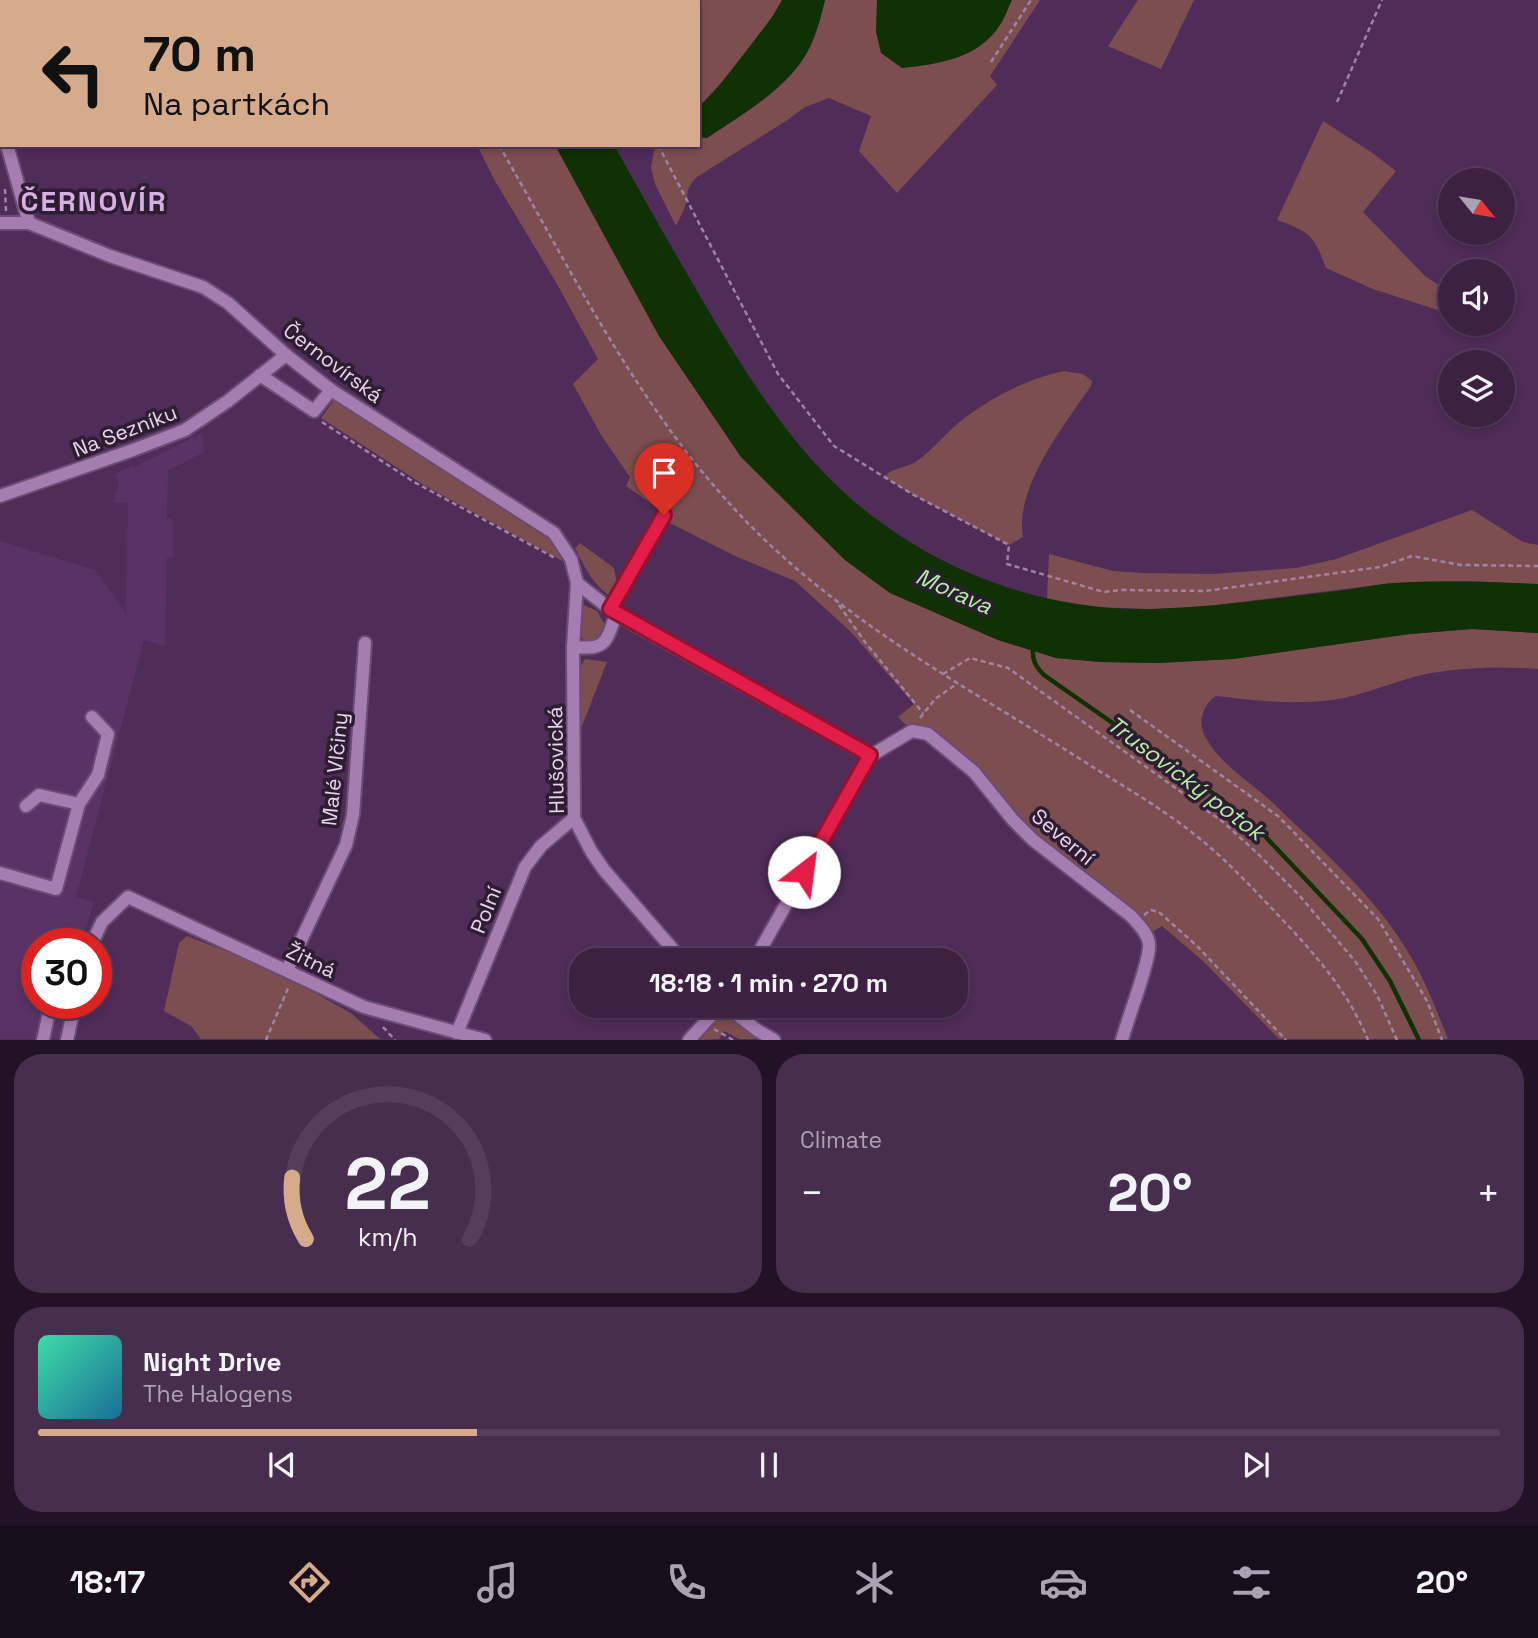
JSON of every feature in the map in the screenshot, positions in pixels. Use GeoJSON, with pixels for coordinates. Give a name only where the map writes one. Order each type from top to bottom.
{"type":"FeatureCollection","features":[{"type":"Feature","properties":{"kind":"street"},"geometry":{"type":"LineString","coordinates":[[2,223],[29,223],[9,147]]}},
{"type":"Feature","properties":{"kind":"street","name":"Černovírská"},"geometry":{"type":"LineString","coordinates":[[29,223],[110,256],[203,287],[228,303],[286,355],[331,390],[554,533],[571,559],[577,583]]}},
{"type":"Feature","properties":{"kind":"street","name":"Na Sezníku"},"geometry":{"type":"LineString","coordinates":[[0,496],[185,430],[229,401],[286,355]]}},
{"type":"Feature","properties":{"kind":"street"},"geometry":{"type":"LineString","coordinates":[[260,375],[314,411],[331,390]]}},
{"type":"Feature","properties":{"kind":"street"},"geometry":{"type":"LineString","coordinates":[[573,647],[594,649],[607,642],[613,612],[664,515]]}},
{"type":"Feature","properties":{"kind":"street"},"geometry":{"type":"LineString","coordinates":[[577,583],[613,612],[870,755]]}},
{"type":"Feature","properties":{"kind":"street","name":"Hlušovická"},"geometry":{"type":"LineString","coordinates":[[577,583],[573,647],[574,818],[604,870],[672,948]]}},
{"type":"Feature","properties":{"kind":"street","name":"Malé Vlčiny"},"geometry":{"type":"LineString","coordinates":[[291,972],[346,845],[353,815],[365,643]]}},
{"type":"Feature","properties":{"kind":"street"},"geometry":{"type":"LineString","coordinates":[[0,873],[57,890],[79,804],[98,775],[108,734],[92,717]]}},
{"type":"Feature","properties":{"kind":"street"},"geometry":{"type":"LineString","coordinates":[[761,948],[870,755],[914,730]]}},
{"type":"Feature","properties":{"kind":"street","name":"Severní"},"geometry":{"type":"LineString","coordinates":[[914,730],[928,734],[974,772],[1033,840],[1144,931],[1149,944],[1147,960],[1122,1040]]}},
{"type":"Feature","properties":{"kind":"street"},"geometry":{"type":"LineString","coordinates":[[26,806],[39,795],[79,804]]}},
{"type":"Feature","properties":{"kind":"street","name":"Polní"},"geometry":{"type":"LineString","coordinates":[[457,1033],[525,867],[541,846],[574,818]]}},
{"type":"Feature","properties":{"kind":"street","name":"Žitná"},"geometry":{"type":"LineString","coordinates":[[99,928],[128,897],[364,1007],[485,1040]]}},
{"type":"Feature","properties":{"kind":"street"},"geometry":{"type":"LineString","coordinates":[[689,1040],[708,1018]]}},
{"type":"Feature","properties":{"kind":"street"},"geometry":{"type":"LineString","coordinates":[[742,1018],[774,1040]]}},
{"type":"Feature","properties":{"kind":"street"},"geometry":{"type":"LineString","coordinates":[[43,1040],[48,1019]]}},
{"type":"Feature","properties":{"kind":"street"},"geometry":{"type":"LineString","coordinates":[[67,1040],[72,1019]]}},
{"type":"Feature","properties":{"kind":"path"},"geometry":{"type":"LineString","coordinates":[[991,62],[1031,0]]}},
{"type":"Feature","properties":{"kind":"path"},"geometry":{"type":"LineString","coordinates":[[1337,102],[1382,0]]}},
{"type":"Feature","properties":{"kind":"path"},"geometry":{"type":"LineString","coordinates":[[500,147],[630,375],[690,458],[753,529],[836,601],[907,652],[1124,786],[1210,847],[1312,950],[1352,1004],[1368,1040]]}},
{"type":"Feature","properties":{"kind":"path"},"geometry":{"type":"LineString","coordinates":[[659,147],[778,374],[834,446],[912,494],[1009,545],[1007,564],[1104,592],[1205,591],[1380,567],[1412,556],[1461,565],[1538,566]]}},
{"type":"Feature","properties":{"kind":"path"},"geometry":{"type":"LineString","coordinates":[[2,223],[5,188]]}},
{"type":"Feature","properties":{"kind":"path"},"geometry":{"type":"LineString","coordinates":[[314,411],[319,420],[414,482],[573,568]]}},
{"type":"Feature","properties":{"kind":"path"},"geometry":{"type":"LineString","coordinates":[[664,515],[690,458]]}},
{"type":"Feature","properties":{"kind":"path"},"geometry":{"type":"LineString","coordinates":[[836,601],[865,642],[923,713]]}},
{"type":"Feature","properties":{"kind":"path"},"geometry":{"type":"LineString","coordinates":[[943,674],[970,658],[1007,668],[1223,822],[1299,895],[1354,961],[1377,995],[1397,1040]]}},
{"type":"Feature","properties":{"kind":"path"},"geometry":{"type":"LineString","coordinates":[[914,730],[935,699],[958,683]]}},
{"type":"Feature","properties":{"kind":"path"},"geometry":{"type":"LineString","coordinates":[[1130,710],[1278,816],[1378,919],[1427,1001],[1442,1040]]}},
{"type":"Feature","properties":{"kind":"path"},"geometry":{"type":"LineString","coordinates":[[1135,921],[1151,910],[1159,912],[1197,946],[1286,1040]]}},
{"type":"Feature","properties":{"kind":"path"},"geometry":{"type":"LineString","coordinates":[[266,1040],[291,972]]}},
{"type":"Feature","properties":{"kind":"path"},"geometry":{"type":"LineString","coordinates":[[703,1023],[733,1040]]}},
{"type":"Feature","properties":{"kind":"shaded area"},"geometry":{"type":"Polygon","coordinates":[[[700,0],[782,0],[764,29],[700,106],[700,0]]]}},
{"type":"Feature","properties":{"kind":"shaded area"},"geometry":{"type":"Polygon","coordinates":[[[825,0],[1040,0],[990,76],[997,85],[897,193],[859,151],[871,116],[829,98],[805,107],[697,177],[689,187],[685,206],[676,226],[655,184],[651,167],[655,147],[700,147],[700,137],[707,138],[750,109],[791,75],[810,47],[825,0]]]}},
{"type":"Feature","properties":{"kind":"shaded area"},"geometry":{"type":"Polygon","coordinates":[[[1138,0],[1194,0],[1161,69],[1108,46],[1138,0]]]}},
{"type":"Feature","properties":{"kind":"shaded area"},"geometry":{"type":"Polygon","coordinates":[[[1323,121],[1396,171],[1363,212],[1425,276],[1438,284],[1438,310],[1373,289],[1326,268],[1318,248],[1309,236],[1277,220],[1323,121]]]}},
{"type":"Feature","properties":{"kind":"shaded area"},"geometry":{"type":"Polygon","coordinates":[[[478,147],[556,147],[659,336],[741,457],[845,560],[890,593],[998,640],[1056,658],[1158,663],[1233,659],[1410,634],[1472,629],[1538,633],[1538,669],[1482,668],[1440,672],[1344,698],[1312,702],[1216,696],[1207,704],[1202,715],[1203,733],[1220,757],[1329,857],[1364,893],[1395,931],[1420,973],[1448,1039],[1279,1039],[1203,961],[1162,926],[1154,931],[1021,823],[937,734],[921,726],[907,726],[898,717],[914,704],[850,631],[795,581],[735,556],[666,521],[678,494],[664,489],[656,507],[626,486],[630,477],[601,435],[573,384],[598,359],[478,147]]]}},
{"type":"Feature","properties":{"kind":"shaded area"},"geometry":{"type":"Polygon","coordinates":[[[1064,371],[1083,374],[1092,381],[1091,386],[1044,457],[1034,478],[1022,518],[1023,537],[1009,545],[884,477],[917,461],[959,422],[988,402],[1025,383],[1064,371]]]}},
{"type":"Feature","properties":{"kind":"shaded area"},"geometry":{"type":"Polygon","coordinates":[[[334,400],[550,540],[564,562],[424,485],[321,418],[334,400]]]}},
{"type":"Feature","properties":{"kind":"shaded area"},"geometry":{"type":"Polygon","coordinates":[[[202,433],[204,452],[168,471],[167,518],[173,519],[173,557],[167,557],[165,646],[144,640],[76,897],[94,902],[86,928],[21,928],[21,1019],[65,1019],[60,1039],[0,1039],[0,541],[95,570],[126,613],[128,502],[113,502],[119,483],[115,474],[133,465],[135,467],[202,433]]]}},
{"type":"Feature","properties":{"kind":"shaded area"},"geometry":{"type":"Polygon","coordinates":[[[1472,510],[1523,542],[1538,545],[1538,584],[1467,581],[1392,583],[1209,606],[1151,609],[1096,607],[1047,599],[1049,554],[1113,571],[1142,573],[1212,574],[1296,568],[1336,559],[1472,510]]]}},
{"type":"Feature","properties":{"kind":"shaded area"},"geometry":{"type":"Polygon","coordinates":[[[580,543],[614,568],[617,584],[612,595],[604,592],[589,575],[575,548],[580,543]]]}},
{"type":"Feature","properties":{"kind":"shaded area"},"geometry":{"type":"Polygon","coordinates":[[[584,605],[597,611],[605,625],[602,638],[589,644],[582,637],[580,629],[580,609],[584,605]]]}},
{"type":"Feature","properties":{"kind":"shaded area"},"geometry":{"type":"Polygon","coordinates":[[[585,659],[607,662],[580,731],[579,669],[585,659]]]}},
{"type":"Feature","properties":{"kind":"shaded area"},"geometry":{"type":"Polygon","coordinates":[[[187,936],[244,958],[317,994],[352,1014],[380,1039],[201,1039],[191,1026],[164,1011],[179,943],[187,936]]]}},
{"type":"Feature","properties":{"kind":"shaded area"},"geometry":{"type":"Polygon","coordinates":[[[716,1018],[730,1018],[760,1039],[739,1039],[724,1031],[719,1039],[698,1040],[716,1018]]]}},
{"type":"Feature","properties":{"kind":"water"},"geometry":{"type":"Polygon","coordinates":[[[782,0],[825,0],[810,47],[790,75],[750,109],[707,138],[700,137],[700,106],[719,86],[773,16],[782,0]]]}},
{"type":"Feature","properties":{"kind":"water"},"geometry":{"type":"Polygon","coordinates":[[[877,0],[1012,0],[1000,25],[981,46],[943,62],[902,68],[881,53],[876,32],[877,0]]]}},
{"type":"Feature","properties":{"kind":"water","name":"Morava"},"geometry":{"type":"Polygon","coordinates":[[[556,147],[615,147],[721,332],[794,439],[828,477],[862,508],[937,558],[978,577],[1021,592],[1110,608],[1201,606],[1395,583],[1448,581],[1538,584],[1538,633],[1472,629],[1410,634],[1233,659],[1158,663],[1056,658],[998,640],[890,593],[845,560],[741,457],[659,336],[556,147]]]}},
{"type":"Feature","properties":{"kind":"waterway","name":"Trusovický potok"},"geometry":{"type":"LineString","coordinates":[[1033,647],[1035,663],[1044,675],[1217,796],[1262,833],[1362,939],[1390,981],[1419,1040]]}},
{"type":"Feature","properties":{"kind":"district","name":"ČERNOVÍR"},"geometry":{"type":"Point","coordinates":[94,201]}},
{"type":"Feature","properties":{"kind":"route"},"geometry":{"type":"LineString","coordinates":[[664,515],[610,609],[870,755],[804,872]]}}]}
